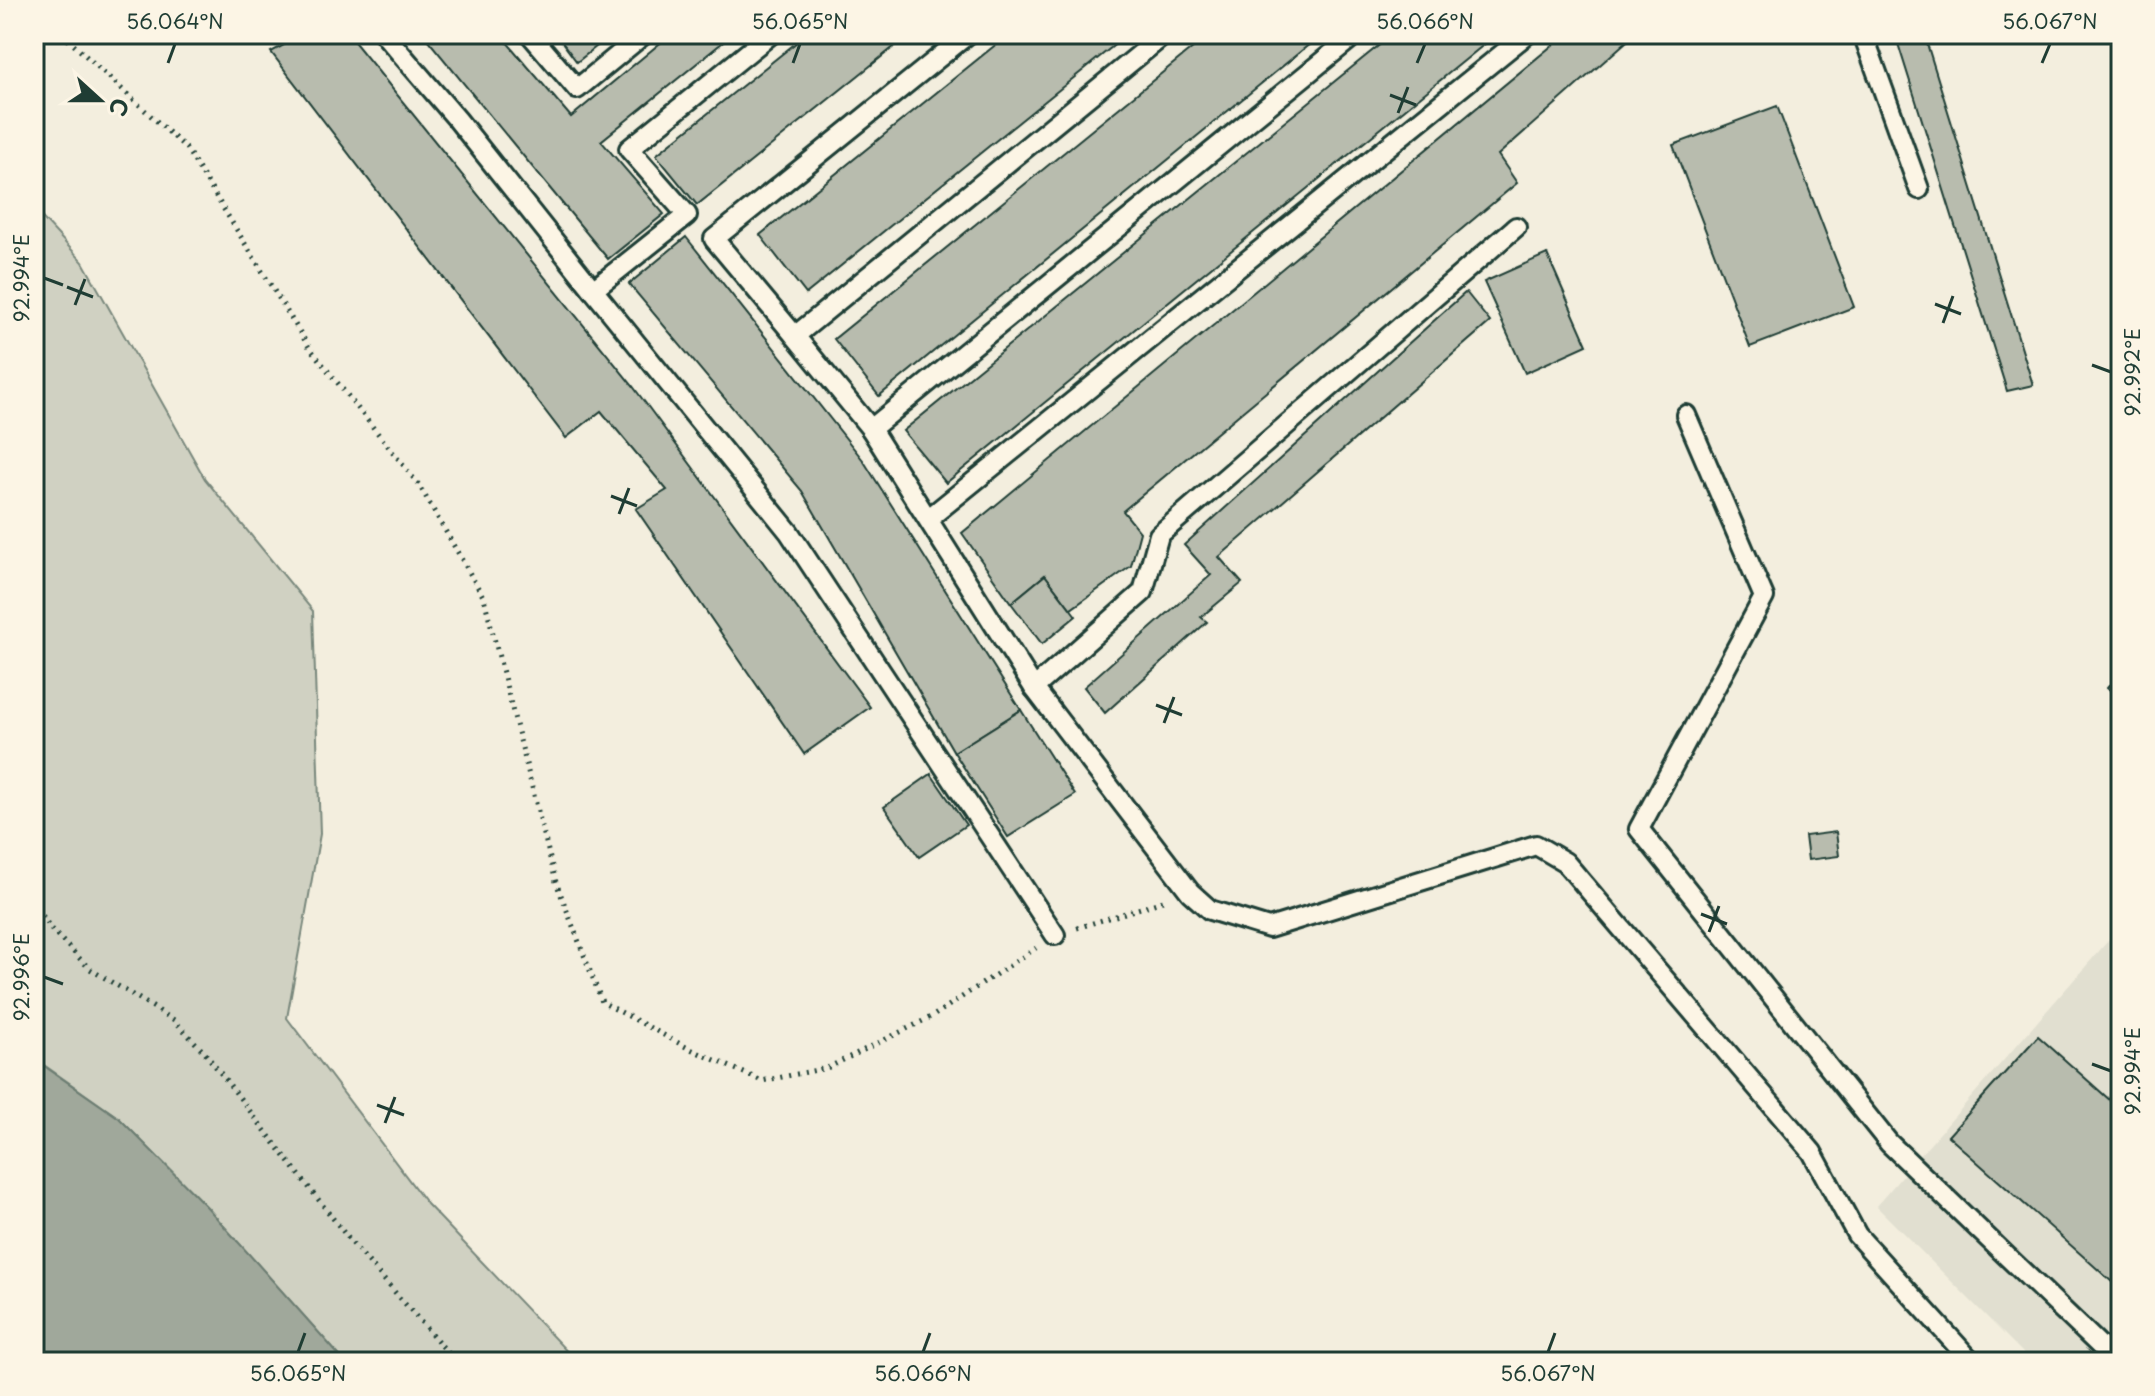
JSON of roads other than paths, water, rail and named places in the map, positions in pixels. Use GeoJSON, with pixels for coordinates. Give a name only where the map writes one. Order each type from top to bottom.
{"type":"FeatureCollection","features":[{"type":"Feature","properties":{"kind":"lane"},"geometry":{"type":"LineString","coordinates":[[384,34],[457,119],[789,532],[1055,935]]}},
{"type":"Feature","properties":{"kind":"lane"},"geometry":{"type":"LineString","coordinates":[[530,34],[577,89],[644,34]]}},
{"type":"Feature","properties":{"kind":"lane"},"geometry":{"type":"LineString","coordinates":[[771,34],[629,149],[687,215],[714,239],[871,429],[1034,688],[1190,892],[1210,910],[1269,928],[1536,845],[1565,862],[1812,1152],[1857,1235],[1972,1362]]}},
{"type":"Feature","properties":{"kind":"lane"},"geometry":{"type":"LineString","coordinates":[[714,239],[968,34]]}},
{"type":"Feature","properties":{"kind":"lane"},"geometry":{"type":"LineString","coordinates":[[795,336],[1165,34]]}},
{"type":"Feature","properties":{"kind":"lane"},"geometry":{"type":"LineString","coordinates":[[871,429],[1356,34]]}},
{"type":"Feature","properties":{"kind":"lane"},"geometry":{"type":"LineString","coordinates":[[929,518],[1527,34]]}},
{"type":"Feature","properties":{"kind":"lane"},"geometry":{"type":"LineString","coordinates":[[1863,34],[1919,189]]}},
{"type":"Feature","properties":{"kind":"lane"},"geometry":{"type":"LineString","coordinates":[[593,290],[687,215]]}},
{"type":"Feature","properties":{"kind":"lane"},"geometry":{"type":"LineString","coordinates":[[1034,688],[1143,592],[1159,535],[1516,227]]}},
{"type":"Feature","properties":{"kind":"lane"},"geometry":{"type":"LineString","coordinates":[[1686,415],[1764,597],[1639,829],[1889,1143],[2117,1362]]}}]}
